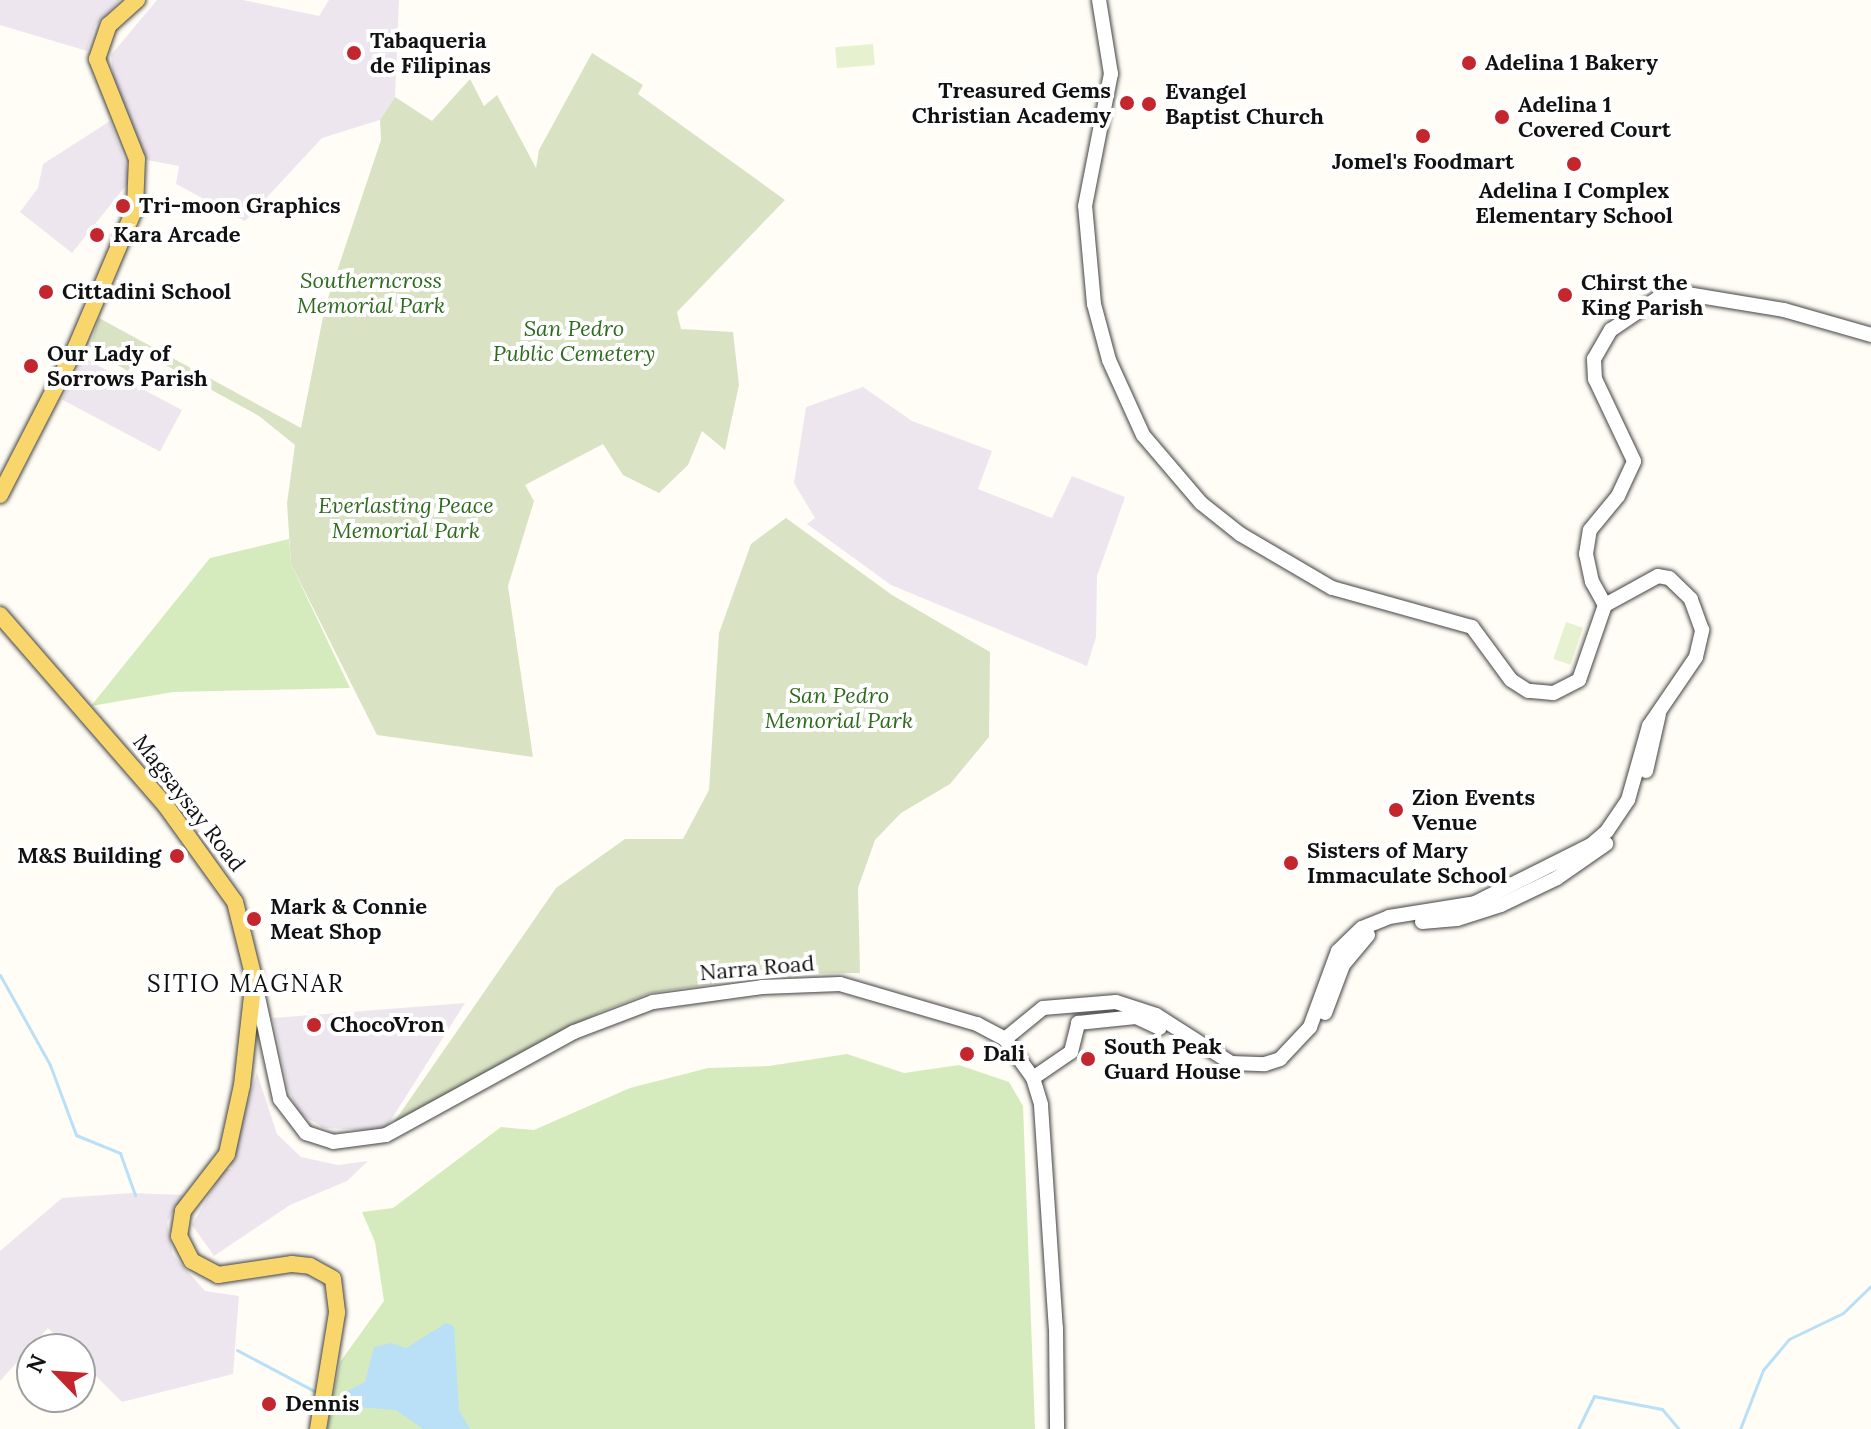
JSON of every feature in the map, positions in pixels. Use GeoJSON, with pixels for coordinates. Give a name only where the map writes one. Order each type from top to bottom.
{"type":"FeatureCollection","features":[{"type":"Feature","properties":{"kind":"main road"},"geometry":{"type":"LineString","coordinates":[[0,495],[76,347],[135,208],[137,159],[97,59],[109,25],[137,0]]}},
{"type":"Feature","properties":{"kind":"main road","name":"Magsaysay Road"},"geometry":{"type":"LineString","coordinates":[[0,615],[107,734],[222,880],[239,915],[254,978],[233,1135],[219,1168],[183,1211],[179,1236],[192,1261],[218,1275],[292,1264],[310,1266],[333,1279],[337,1313],[318,1429]]}},
{"type":"Feature","properties":{"kind":"street"},"geometry":{"type":"LineString","coordinates":[[1005,1039],[1034,1012],[1057,1007],[1131,1005],[1231,1063],[1256,1065],[1280,1059],[1310,1027],[1338,951],[1362,928],[1389,917],[1475,903],[1591,845],[1607,831],[1628,800],[1660,705],[1696,657],[1700,615],[1681,588],[1658,576],[1605,605],[1579,680],[1553,693],[1528,691],[1511,680],[1472,627],[1371,601],[1296,569],[1222,522],[1169,468],[1124,399],[1094,304],[1085,206],[1111,74],[1099,0]]}},
{"type":"Feature","properties":{"kind":"street"},"geometry":{"type":"LineString","coordinates":[[1605,605],[1592,582],[1586,554],[1590,530],[1618,496],[1634,461],[1595,379],[1594,359],[1611,330],[1658,298],[1675,292],[1784,310],[1871,335]]}},
{"type":"Feature","properties":{"kind":"street"},"geometry":{"type":"LineString","coordinates":[[1057,1007],[1078,1023],[1136,1017],[1228,1071],[1256,1073],[1282,1065],[1310,1044],[1343,965],[1355,944],[1370,933],[1457,919],[1501,905],[1557,878],[1607,843],[1624,826],[1641,789],[1658,732],[1660,705]]}},
{"type":"Feature","properties":{"kind":"street","name":"Narra Road"},"geometry":{"type":"LineString","coordinates":[[254,978],[280,1099],[306,1133],[333,1142],[386,1135],[582,1028],[653,1002],[762,987],[840,984],[965,1020],[1005,1039],[1033,1078],[1044,1144],[1057,1429]]}},
{"type":"Feature","properties":{"kind":"street"},"geometry":{"type":"LineString","coordinates":[[1033,1078],[1071,1052],[1078,1023]]}},
{"type":"Feature","properties":{"kind":"shaded area"},"geometry":{"type":"Polygon","coordinates":[[[0,0],[120,0],[95,26],[87,51],[0,25],[0,0]]]}},
{"type":"Feature","properties":{"kind":"shaded area"},"geometry":{"type":"Polygon","coordinates":[[[157,0],[243,0],[319,16],[329,0],[399,0],[395,97],[380,120],[322,138],[245,221],[176,184],[179,166],[146,160],[114,83],[111,55],[157,0]]]}},
{"type":"Feature","properties":{"kind":"shaded area"},"geometry":{"type":"Polygon","coordinates":[[[110,121],[131,179],[72,253],[20,212],[38,188],[43,164],[110,121]]]}},
{"type":"Feature","properties":{"kind":"shaded area"},"geometry":{"type":"Polygon","coordinates":[[[84,358],[182,410],[160,452],[62,399],[84,358]]]}},
{"type":"Feature","properties":{"kind":"shaded area"},"geometry":{"type":"Polygon","coordinates":[[[863,387],[912,421],[992,451],[978,489],[1052,518],[1072,476],[1125,497],[1097,576],[1096,637],[1087,666],[891,585],[807,524],[815,518],[794,483],[806,407],[863,387]]]}},
{"type":"Feature","properties":{"kind":"shaded area"},"geometry":{"type":"Polygon","coordinates":[[[465,1003],[384,1131],[324,1128],[299,1113],[288,1089],[273,1018],[465,1003]]]}},
{"type":"Feature","properties":{"kind":"shaded area"},"geometry":{"type":"Polygon","coordinates":[[[257,1073],[277,1134],[301,1157],[338,1165],[368,1161],[347,1181],[290,1205],[214,1256],[192,1225],[224,1169],[232,1169],[229,1161],[257,1073]]]}},
{"type":"Feature","properties":{"kind":"shaded area"},"geometry":{"type":"Polygon","coordinates":[[[131,1193],[184,1195],[167,1222],[173,1255],[205,1291],[239,1296],[233,1374],[122,1402],[96,1376],[96,1333],[53,1333],[48,1328],[43,1333],[16,1333],[16,1363],[0,1381],[0,1251],[62,1198],[131,1193]]]}},
{"type":"Feature","properties":{"kind":"green space"},"geometry":{"type":"Polygon","coordinates":[[[873,44],[875,65],[837,68],[835,47],[873,44]]]}},
{"type":"Feature","properties":{"kind":"green space"},"geometry":{"type":"Polygon","coordinates":[[[592,53],[643,85],[638,94],[785,200],[677,312],[681,329],[733,332],[739,385],[725,450],[702,431],[688,465],[659,493],[623,475],[603,444],[525,485],[534,501],[508,586],[533,757],[377,735],[291,564],[287,503],[295,445],[259,416],[140,351],[128,371],[89,349],[99,318],[301,428],[325,307],[381,140],[380,120],[395,97],[432,121],[470,79],[484,106],[497,95],[536,168],[539,150],[592,53]]]}},
{"type":"Feature","properties":{"kind":"green space","name":"San Pedro Memorial Park"},"geometry":{"type":"Polygon","coordinates":[[[786,518],[892,595],[990,652],[989,737],[950,784],[901,813],[875,840],[858,888],[860,973],[781,974],[650,993],[600,1012],[390,1128],[556,888],[625,839],[683,839],[709,790],[719,633],[751,544],[786,518]]]}},
{"type":"Feature","properties":{"kind":"green space"},"geometry":{"type":"Polygon","coordinates":[[[289,539],[291,564],[350,688],[173,692],[91,706],[210,558],[289,539]]]}},
{"type":"Feature","properties":{"kind":"green space"},"geometry":{"type":"Polygon","coordinates":[[[1566,622],[1583,628],[1570,665],[1553,659],[1566,622]]]}},
{"type":"Feature","properties":{"kind":"green space"},"geometry":{"type":"Polygon","coordinates":[[[847,1054],[904,1073],[959,1065],[1009,1082],[1023,1106],[1035,1429],[327,1429],[340,1362],[384,1301],[375,1242],[362,1212],[393,1208],[501,1127],[534,1130],[630,1088],[708,1068],[769,1066],[847,1054]]]}},
{"type":"Feature","properties":{"kind":"water"},"geometry":{"type":"Polygon","coordinates":[[[446,1323],[454,1326],[459,1410],[470,1429],[423,1429],[396,1410],[343,1406],[343,1393],[365,1382],[374,1347],[391,1343],[406,1348],[446,1323]]]}},
{"type":"Feature","properties":{"kind":"waterway"},"geometry":{"type":"LineString","coordinates":[[0,975],[50,1065],[76,1135],[120,1153],[135,1195]]}},
{"type":"Feature","properties":{"kind":"waterway"},"geometry":{"type":"LineString","coordinates":[[1740,1429],[1763,1370],[1789,1339],[1843,1313],[1871,1286]]}},
{"type":"Feature","properties":{"kind":"waterway"},"geometry":{"type":"LineString","coordinates":[[237,1350],[318,1393]]}},
{"type":"Feature","properties":{"kind":"waterway"},"geometry":{"type":"LineString","coordinates":[[329,1396],[345,1399]]}},
{"type":"Feature","properties":{"kind":"waterway"},"geometry":{"type":"LineString","coordinates":[[1578,1429],[1594,1396],[1662,1409],[1679,1429]]}},
{"type":"Feature","properties":{"kind":"place","name":"Tabaqueria de Filipinas"},"geometry":{"type":"Point","coordinates":[354,53]}},
{"type":"Feature","properties":{"kind":"place","name":"Adelina 1 Bakery"},"geometry":{"type":"Point","coordinates":[1469,63]}},
{"type":"Feature","properties":{"kind":"place","name":"Treasured Gems Christian Academy"},"geometry":{"type":"Point","coordinates":[1127,103]}},
{"type":"Feature","properties":{"kind":"place","name":"Evangel Baptist Church"},"geometry":{"type":"Point","coordinates":[1149,104]}},
{"type":"Feature","properties":{"kind":"place","name":"Adelina 1 Covered Court"},"geometry":{"type":"Point","coordinates":[1502,117]}},
{"type":"Feature","properties":{"kind":"place","name":"Jomel's Foodmart"},"geometry":{"type":"Point","coordinates":[1423,136]}},
{"type":"Feature","properties":{"kind":"place","name":"Adelina I Complex Elementary School"},"geometry":{"type":"Point","coordinates":[1574,164]}},
{"type":"Feature","properties":{"kind":"place","name":"Tri-moon Graphics"},"geometry":{"type":"Point","coordinates":[123,206]}},
{"type":"Feature","properties":{"kind":"place","name":"Kara Arcade"},"geometry":{"type":"Point","coordinates":[97,235]}},
{"type":"Feature","properties":{"kind":"place","name":"Cittadini School"},"geometry":{"type":"Point","coordinates":[46,292]}},
{"type":"Feature","properties":{"kind":"place","name":"Chirst the King Parish"},"geometry":{"type":"Point","coordinates":[1565,295]}},
{"type":"Feature","properties":{"kind":"place","name":"Our Lady of Sorrows Parish"},"geometry":{"type":"Point","coordinates":[31,366]}},
{"type":"Feature","properties":{"kind":"place","name":"Zion Events Venue"},"geometry":{"type":"Point","coordinates":[1396,810]}},
{"type":"Feature","properties":{"kind":"place","name":"M&S Building"},"geometry":{"type":"Point","coordinates":[177,856]}},
{"type":"Feature","properties":{"kind":"place","name":"Sisters of Mary Immaculate School"},"geometry":{"type":"Point","coordinates":[1291,863]}},
{"type":"Feature","properties":{"kind":"place","name":"Mark & Connie Meat Shop"},"geometry":{"type":"Point","coordinates":[254,919]}},
{"type":"Feature","properties":{"kind":"place","name":"ChocoVron"},"geometry":{"type":"Point","coordinates":[314,1025]}},
{"type":"Feature","properties":{"kind":"place","name":"Dali"},"geometry":{"type":"Point","coordinates":[967,1054]}},
{"type":"Feature","properties":{"kind":"place","name":"South Peak Guard House"},"geometry":{"type":"Point","coordinates":[1088,1059]}},
{"type":"Feature","properties":{"kind":"place","name":"Dennis"},"geometry":{"type":"Point","coordinates":[269,1404]}},
{"type":"Feature","properties":{"kind":"district","name":"SITIO MAGNAR"},"geometry":{"type":"Point","coordinates":[246,984]}},
{"type":"Feature","properties":{"kind":"park label","name":"Southerncross Memorial Park"},"geometry":{"type":"Point","coordinates":[371,292]}},
{"type":"Feature","properties":{"kind":"park label","name":"San Pedro Public Cemetery"},"geometry":{"type":"Point","coordinates":[574,340]}},
{"type":"Feature","properties":{"kind":"park label","name":"Everlasting Peace Memorial Park"},"geometry":{"type":"Point","coordinates":[406,518]}}]}
